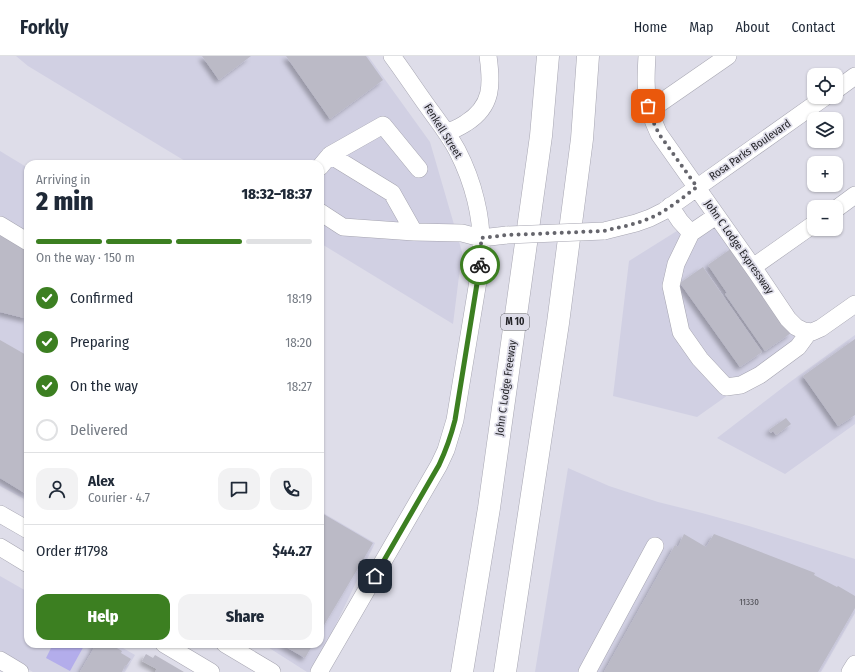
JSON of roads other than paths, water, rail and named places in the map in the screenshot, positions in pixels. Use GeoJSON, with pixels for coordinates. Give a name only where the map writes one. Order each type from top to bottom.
{"type":"FeatureCollection","features":[{"type":"Feature","properties":{"kind":"highway","name":"John C Lodge Freeway"},"geometry":{"type":"LineString","coordinates":[[462,672],[489,508],[541,136],[548,56]]}},
{"type":"Feature","properties":{"kind":"highway"},"geometry":{"type":"LineString","coordinates":[[505,672],[558,323],[582,139],[588,56]]}},
{"type":"Feature","properties":{"kind":"street","name":"Fenkell Street"},"geometry":{"type":"LineString","coordinates":[[392,56],[456,148],[474,192],[479,216],[481,238]]}},
{"type":"Feature","properties":{"kind":"street"},"geometry":{"type":"LineString","coordinates":[[446,133],[467,122],[478,114],[486,102],[490,92],[490,68],[488,56]]}},
{"type":"Feature","properties":{"kind":"street","name":"John C Lodge Expressway"},"geometry":{"type":"LineString","coordinates":[[647,56],[646,86],[652,119],[659,134],[788,319],[803,330]]}},
{"type":"Feature","properties":{"kind":"street"},"geometry":{"type":"LineString","coordinates":[[650,110],[728,56]]}},
{"type":"Feature","properties":{"kind":"street"},"geometry":{"type":"LineString","coordinates":[[843,85],[855,76]]}},
{"type":"Feature","properties":{"kind":"street","name":"Rosa Parks Boulevard"},"geometry":{"type":"LineString","coordinates":[[481,238],[507,235],[604,231],[650,218],[670,206],[815,104]]}},
{"type":"Feature","properties":{"kind":"street"},"geometry":{"type":"LineString","coordinates":[[325,161],[383,125],[419,169]]}},
{"type":"Feature","properties":{"kind":"street"},"geometry":{"type":"LineString","coordinates":[[325,161],[392,193],[414,232]]}},
{"type":"Feature","properties":{"kind":"street"},"geometry":{"type":"LineString","coordinates":[[843,204],[855,195]]}},
{"type":"Feature","properties":{"kind":"street"},"geometry":{"type":"LineString","coordinates":[[670,206],[680,221],[691,233]]}},
{"type":"Feature","properties":{"kind":"street"},"geometry":{"type":"LineString","coordinates":[[319,672],[439,465],[446,450],[455,420],[477,290],[481,254],[481,238],[462,233],[414,232],[343,227],[324,215]]}},
{"type":"Feature","properties":{"kind":"street"},"geometry":{"type":"LineString","coordinates":[[716,216],[691,233],[676,264],[671,286],[681,332],[700,359],[726,387],[742,385],[760,375],[798,347],[803,330],[812,332],[821,328],[855,304]]}},
{"type":"Feature","properties":{"kind":"street"},"geometry":{"type":"LineString","coordinates":[[0,225],[24,240]]}},
{"type":"Feature","properties":{"kind":"street"},"geometry":{"type":"LineString","coordinates":[[753,267],[807,229]]}},
{"type":"Feature","properties":{"kind":"street"},"geometry":{"type":"LineString","coordinates":[[0,514],[24,528]]}},
{"type":"Feature","properties":{"kind":"street"},"geometry":{"type":"LineString","coordinates":[[587,672],[655,546]]}},
{"type":"Feature","properties":{"kind":"street"},"geometry":{"type":"LineString","coordinates":[[0,548],[24,562]]}},
{"type":"Feature","properties":{"kind":"street"},"geometry":{"type":"LineString","coordinates":[[171,648],[211,672]]}},
{"type":"Feature","properties":{"kind":"street"},"geometry":{"type":"LineString","coordinates":[[232,648],[272,672]]}},
{"type":"Feature","properties":{"kind":"street"},"geometry":{"type":"LineString","coordinates":[[0,660],[20,672]]}},
{"type":"Feature","properties":{"kind":"street"},"geometry":{"type":"LineString","coordinates":[[850,672],[855,664]]}}]}
